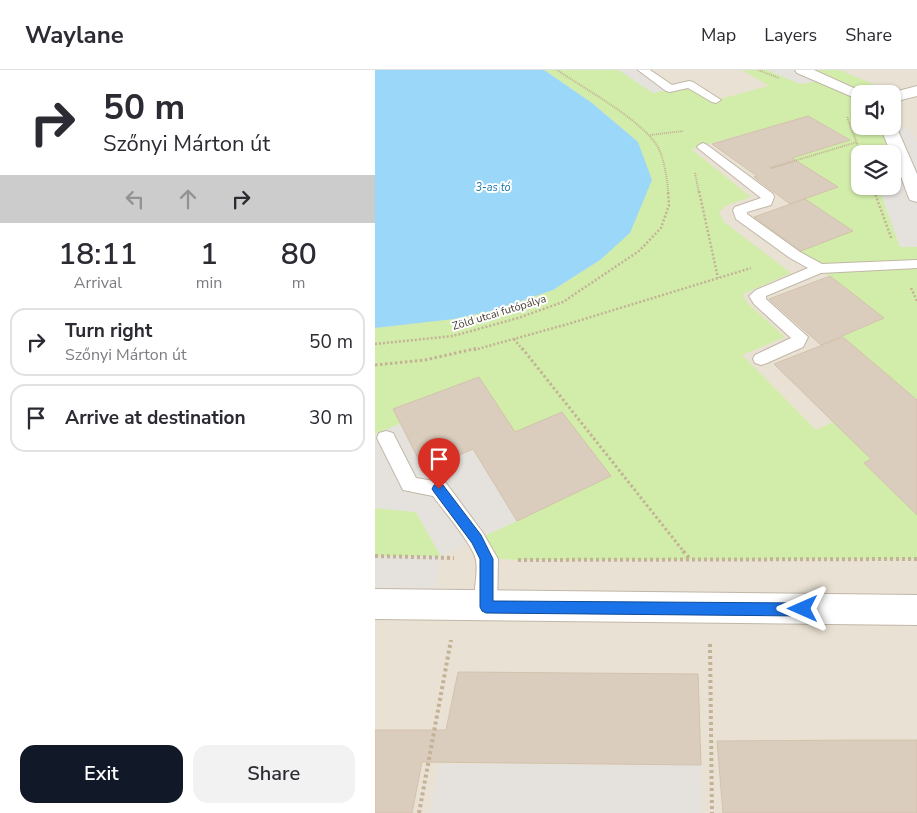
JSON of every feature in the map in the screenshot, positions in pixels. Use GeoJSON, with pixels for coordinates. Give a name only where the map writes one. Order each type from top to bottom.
{"type":"FeatureCollection","features":[{"type":"Feature","properties":{"kind":"street"},"geometry":{"type":"LineString","coordinates":[[802,70],[851,91]]}},
{"type":"Feature","properties":{"kind":"street"},"geometry":{"type":"LineString","coordinates":[[901,95],[917,91]]}},
{"type":"Feature","properties":{"kind":"street"},"geometry":{"type":"LineString","coordinates":[[892,135],[917,196]]}},
{"type":"Feature","properties":{"kind":"street"},"geometry":{"type":"LineString","coordinates":[[375,604],[486,607],[917,610]]}},
{"type":"Feature","properties":{"kind":"lane"},"geometry":{"type":"LineString","coordinates":[[643,70],[670,88],[689,84],[716,100]]}},
{"type":"Feature","properties":{"kind":"lane"},"geometry":{"type":"LineString","coordinates":[[703,147],[768,197],[766,202],[740,210],[741,216],[795,255],[819,269]]}},
{"type":"Feature","properties":{"kind":"lane"},"geometry":{"type":"LineString","coordinates":[[761,359],[797,343],[800,337],[759,301],[757,296],[761,293],[819,269],[917,264]]}},
{"type":"Feature","properties":{"kind":"lane"},"geometry":{"type":"LineString","coordinates":[[386,438],[410,485],[439,489],[476,539],[487,559],[486,607]]}},
{"type":"Feature","properties":{"kind":"path","name":"Zöld utcai futópálya"},"geometry":{"type":"LineString","coordinates":[[375,344],[453,336],[518,318],[563,302],[639,251],[661,228],[669,205],[668,184],[657,145],[649,135],[619,111],[557,70]]}},
{"type":"Feature","properties":{"kind":"path"},"geometry":{"type":"LineString","coordinates":[[649,135],[687,131]]}},
{"type":"Feature","properties":{"kind":"path"},"geometry":{"type":"LineString","coordinates":[[742,177],[857,142]]}},
{"type":"Feature","properties":{"kind":"path"},"geometry":{"type":"LineString","coordinates":[[695,170],[718,278]]}},
{"type":"Feature","properties":{"kind":"path"},"geometry":{"type":"LineString","coordinates":[[375,365],[401,364],[467,352],[795,255]]}},
{"type":"Feature","properties":{"kind":"path"},"geometry":{"type":"LineString","coordinates":[[514,339],[690,559]]}},
{"type":"Feature","properties":{"kind":"path"},"geometry":{"type":"LineString","coordinates":[[375,556],[487,559],[917,559]]}},
{"type":"Feature","properties":{"kind":"path"},"geometry":{"type":"LineString","coordinates":[[419,813],[451,640]]}},
{"type":"Feature","properties":{"kind":"path"},"geometry":{"type":"LineString","coordinates":[[710,644],[712,813]]}},
{"type":"Feature","properties":{"kind":"shaded area"},"geometry":{"type":"Polygon","coordinates":[[[375,70],[917,70],[917,813],[375,813],[375,70]]]}},
{"type":"Feature","properties":{"kind":"shaded area"},"geometry":{"type":"Polygon","coordinates":[[[619,70],[641,70],[670,89],[653,93],[619,70]]]}},
{"type":"Feature","properties":{"kind":"shaded area"},"geometry":{"type":"Polygon","coordinates":[[[767,70],[802,70],[826,80],[800,84],[767,70]]]}},
{"type":"Feature","properties":{"kind":"shaded area"},"geometry":{"type":"Polygon","coordinates":[[[901,128],[909,128],[917,143],[917,247],[900,247],[881,195],[901,195],[901,145],[895,145],[891,135],[901,135],[901,128]]]}},
{"type":"Feature","properties":{"kind":"shaded area"},"geometry":{"type":"Polygon","coordinates":[[[400,424],[424,470],[475,449],[517,521],[441,556],[416,512],[375,508],[375,434],[400,424]]]}},
{"type":"Feature","properties":{"kind":"shaded area"},"geometry":{"type":"Polygon","coordinates":[[[375,556],[441,556],[431,605],[375,604],[375,556]]]}},
{"type":"Feature","properties":{"kind":"shaded area"},"geometry":{"type":"Polygon","coordinates":[[[439,764],[701,765],[702,813],[430,813],[439,764]]]}},
{"type":"Feature","properties":{"kind":"green space"},"geometry":{"type":"Polygon","coordinates":[[[544,70],[619,70],[653,93],[689,84],[716,100],[769,86],[742,70],[839,70],[876,85],[851,85],[851,135],[891,135],[895,145],[851,145],[851,195],[901,195],[901,159],[917,196],[917,436],[864,463],[917,515],[917,559],[517,560],[487,558],[476,539],[611,476],[562,412],[515,432],[479,377],[393,409],[400,424],[375,434],[375,328],[454,319],[495,310],[553,290],[600,260],[638,142],[592,103],[544,70]],[[808,116],[691,149],[751,197],[727,205],[719,212],[724,222],[791,273],[743,294],[747,303],[785,337],[742,355],[816,430],[904,389],[842,336],[884,318],[830,276],[795,255],[799,251],[852,231],[805,199],[838,187],[792,158],[849,140],[808,116]]]}},
{"type":"Feature","properties":{"kind":"green space"},"geometry":{"type":"Polygon","coordinates":[[[375,508],[416,512],[441,556],[375,556],[375,508]]]}},
{"type":"Feature","properties":{"kind":"water","name":"3-as tó"},"geometry":{"type":"Polygon","coordinates":[[[375,70],[544,70],[592,103],[638,142],[652,180],[630,233],[600,260],[553,290],[495,310],[454,319],[375,328],[375,70]]]}},
{"type":"Feature","properties":{"kind":"building"},"geometry":{"type":"Polygon","coordinates":[[[808,116],[850,140],[792,158],[838,187],[790,204],[754,177],[757,176],[712,144],[808,116]]]}},
{"type":"Feature","properties":{"kind":"building"},"geometry":{"type":"Polygon","coordinates":[[[805,199],[853,231],[801,251],[754,217],[805,199]]]}},
{"type":"Feature","properties":{"kind":"building"},"geometry":{"type":"Polygon","coordinates":[[[830,276],[884,318],[821,345],[769,299],[830,276]]]}},
{"type":"Feature","properties":{"kind":"building"},"geometry":{"type":"Polygon","coordinates":[[[843,337],[917,400],[917,515],[864,463],[871,459],[774,364],[843,337]]]}},
{"type":"Feature","properties":{"kind":"building"},"geometry":{"type":"Polygon","coordinates":[[[479,377],[515,432],[562,412],[611,476],[517,521],[473,449],[424,470],[393,409],[479,377]]]}},
{"type":"Feature","properties":{"kind":"building"},"geometry":{"type":"Polygon","coordinates":[[[458,672],[698,674],[701,765],[422,762],[412,813],[375,813],[375,730],[446,730],[458,672]]]}},
{"type":"Feature","properties":{"kind":"building"},"geometry":{"type":"Polygon","coordinates":[[[917,740],[917,813],[723,813],[717,741],[917,740]]]}},
{"type":"Feature","properties":{"kind":"route"},"geometry":{"type":"LineString","coordinates":[[439,489],[476,539],[487,559],[486,607],[803,609]]}}]}
